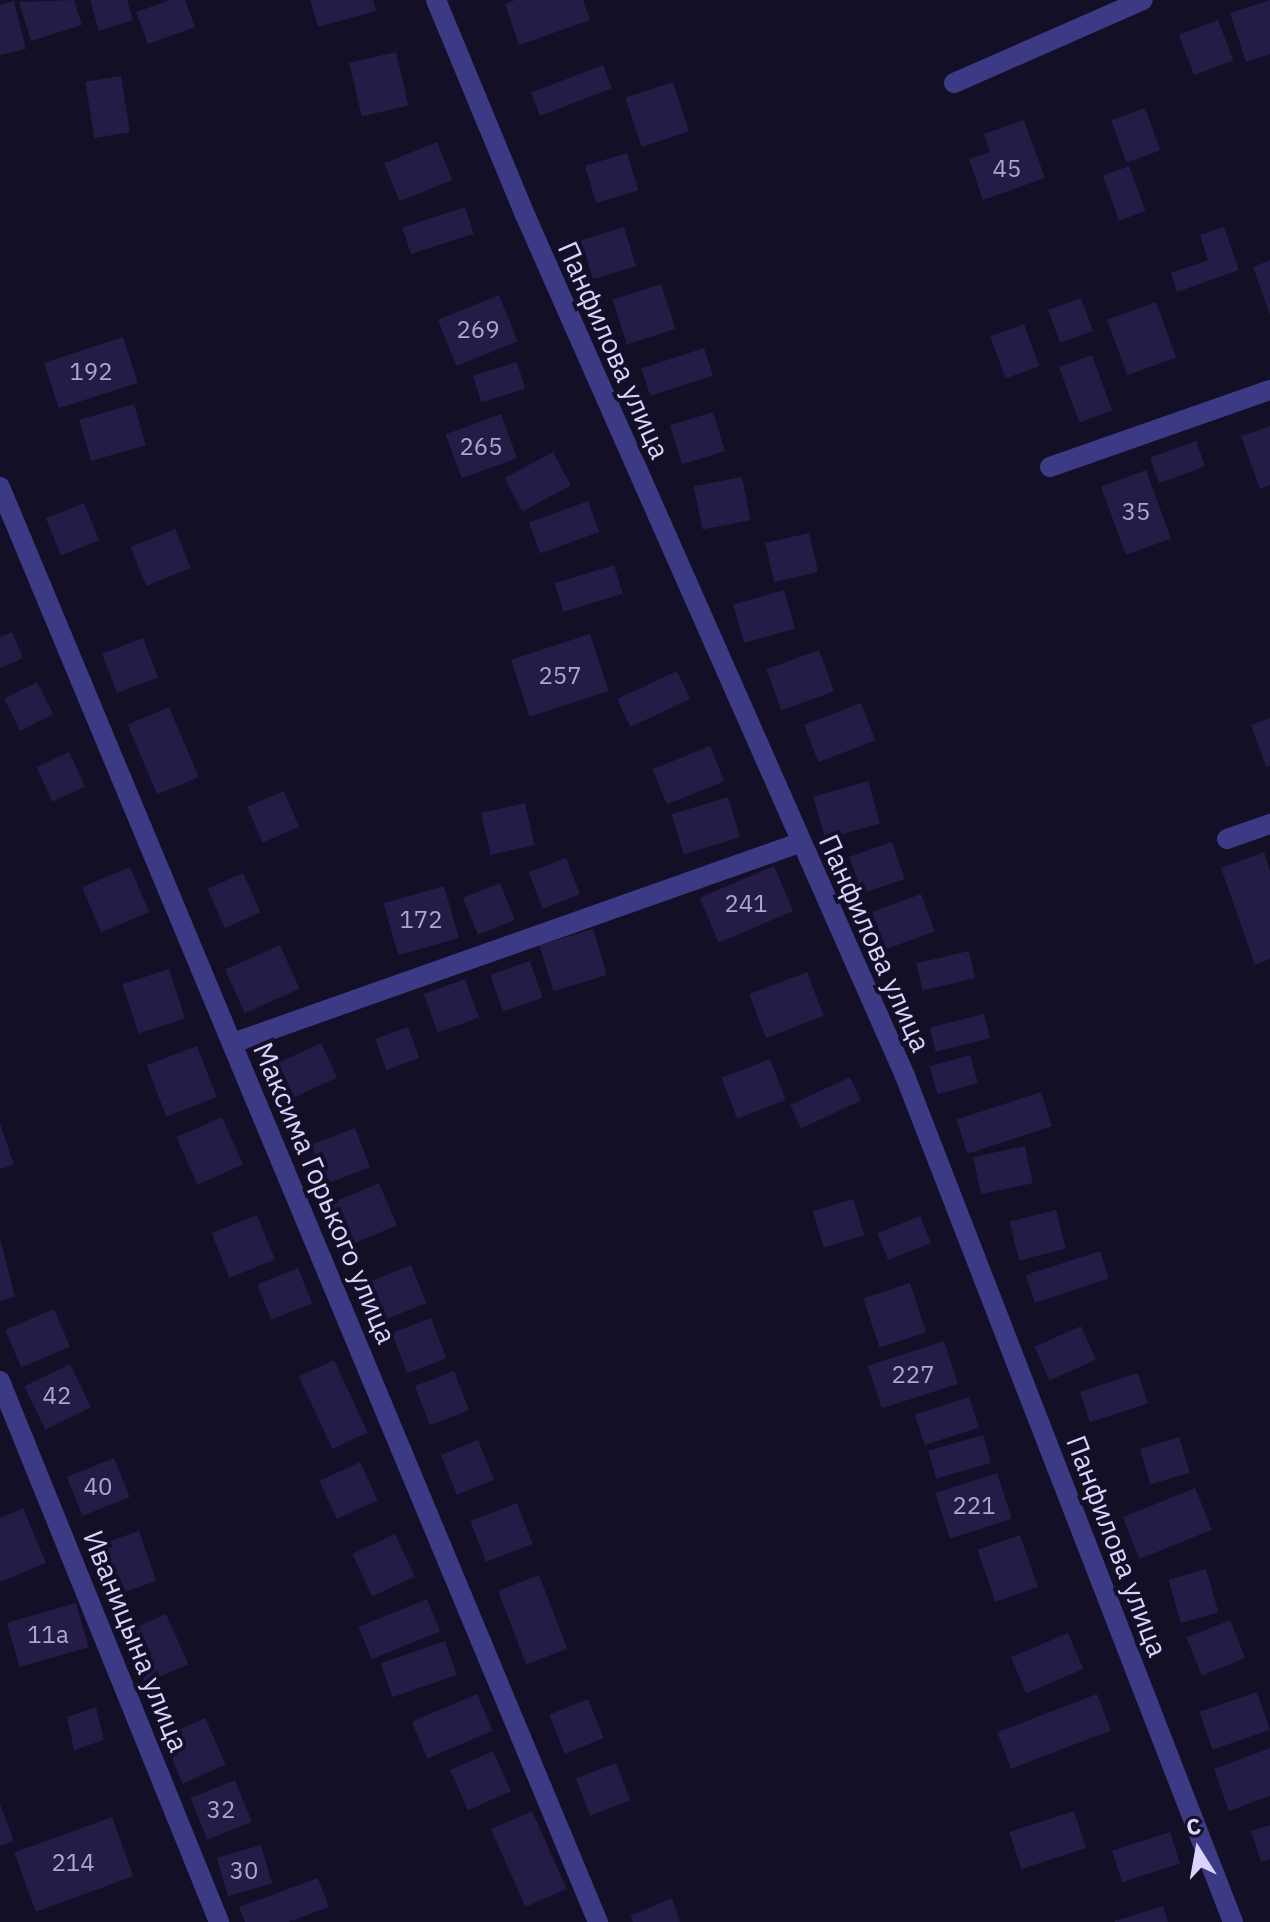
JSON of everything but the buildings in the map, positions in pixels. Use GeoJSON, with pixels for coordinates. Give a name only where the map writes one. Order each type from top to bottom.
{"type":"FeatureCollection","features":[{"type":"Feature","properties":{"kind":"street","name":"Панфилова улица"},"geometry":{"type":"LineString","coordinates":[[436,0],[799,843],[905,1076],[1233,1922]]}},
{"type":"Feature","properties":{"kind":"street"},"geometry":{"type":"LineString","coordinates":[[954,83],[1143,0]]}},
{"type":"Feature","properties":{"kind":"street"},"geometry":{"type":"LineString","coordinates":[[1050,467],[1270,390]]}},
{"type":"Feature","properties":{"kind":"street","name":"Максима Горького улица"},"geometry":{"type":"LineString","coordinates":[[0,487],[598,1922]]}},
{"type":"Feature","properties":{"kind":"street"},"geometry":{"type":"LineString","coordinates":[[1227,839],[1270,824]]}},
{"type":"Feature","properties":{"kind":"street"},"geometry":{"type":"LineString","coordinates":[[233,1043],[799,843]]}},
{"type":"Feature","properties":{"kind":"street","name":"Иваницына улица"},"geometry":{"type":"LineString","coordinates":[[0,1381],[219,1922]]}}]}
